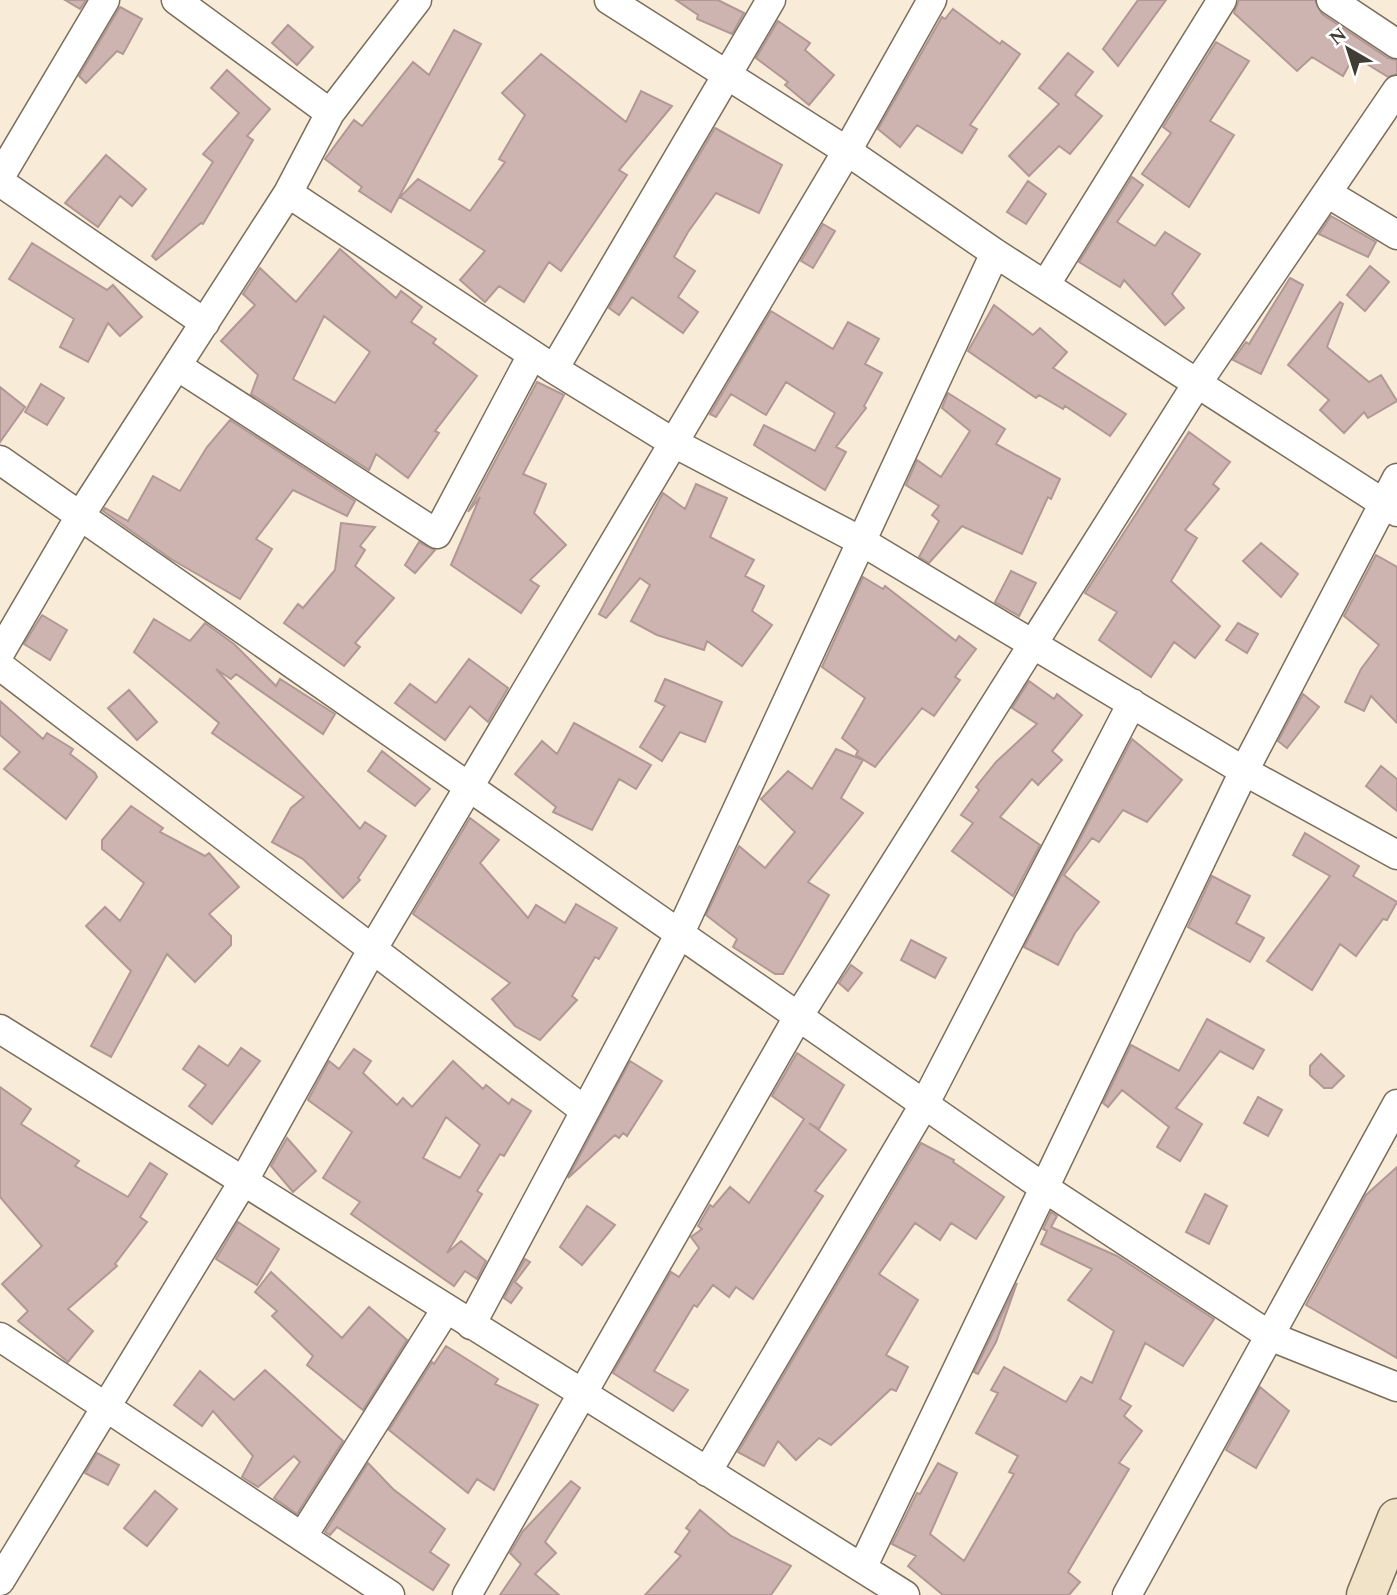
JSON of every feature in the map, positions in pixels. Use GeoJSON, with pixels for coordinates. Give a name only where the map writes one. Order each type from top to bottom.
{"type":"FeatureCollection","features":[{"type":"Feature","properties":{"kind":"street"},"geometry":{"type":"LineString","coordinates":[[0,177],[105,0]]}},
{"type":"Feature","properties":{"kind":"street"},"geometry":{"type":"LineString","coordinates":[[176,0],[330,113]]}},
{"type":"Feature","properties":{"kind":"street"},"geometry":{"type":"LineString","coordinates":[[0,653],[80,516],[288,194],[330,113],[417,0]]}},
{"type":"Feature","properties":{"kind":"street"},"geometry":{"type":"LineString","coordinates":[[609,0],[847,151],[995,253],[1390,507]]}},
{"type":"Feature","properties":{"kind":"street"},"geometry":{"type":"LineString","coordinates":[[177,366],[437,534],[543,362],[727,76],[771,0]]}},
{"type":"Feature","properties":{"kind":"street"},"geometry":{"type":"LineString","coordinates":[[0,1581],[243,1182],[372,950],[847,151],[932,0]]}},
{"type":"Feature","properties":{"kind":"street"},"geometry":{"type":"LineString","coordinates":[[1046,284],[1222,0]]}},
{"type":"Feature","properties":{"kind":"street"},"geometry":{"type":"LineString","coordinates":[[1331,0],[1397,44]]}},
{"type":"Feature","properties":{"kind":"street"},"geometry":{"type":"LineString","coordinates":[[467,1595],[798,1017],[1198,382],[1397,90]]}},
{"type":"Feature","properties":{"kind":"street"},"geometry":{"type":"LineString","coordinates":[[0,182],[205,323]]}},
{"type":"Feature","properties":{"kind":"street"},"geometry":{"type":"LineString","coordinates":[[1327,193],[1397,235]]}},
{"type":"Feature","properties":{"kind":"street"},"geometry":{"type":"LineString","coordinates":[[288,194],[543,362],[674,443],[861,541],[1244,771],[1397,855]]}},
{"type":"Feature","properties":{"kind":"street"},"geometry":{"type":"LineString","coordinates":[[471,1325],[679,935],[995,253]]}},
{"type":"Feature","properties":{"kind":"street"},"geometry":{"type":"LineString","coordinates":[[0,460],[1043,1187],[1272,1337],[1397,1387]]}},
{"type":"Feature","properties":{"kind":"street"},"geometry":{"type":"LineString","coordinates":[[862,1568],[1244,771],[1390,507],[1397,478]]}},
{"type":"Feature","properties":{"kind":"street"},"geometry":{"type":"LineString","coordinates":[[0,666],[584,1110]]}},
{"type":"Feature","properties":{"kind":"street"},"geometry":{"type":"LineString","coordinates":[[707,1472],[924,1105],[1132,703]]}},
{"type":"Feature","properties":{"kind":"street"},"geometry":{"type":"LineString","coordinates":[[0,1029],[905,1595]]}},
{"type":"Feature","properties":{"kind":"street"},"geometry":{"type":"LineString","coordinates":[[1127,1595],[1272,1337],[1397,1104]]}},
{"type":"Feature","properties":{"kind":"street"},"geometry":{"type":"LineString","coordinates":[[302,1537],[446,1309]]}},
{"type":"Feature","properties":{"kind":"street"},"geometry":{"type":"LineString","coordinates":[[0,1337],[390,1595]]}},
{"type":"Feature","properties":{"kind":"street"},"geometry":{"type":"LineString","coordinates":[[1366,1595],[1397,1518]]}},
{"type":"Feature","properties":{"kind":"building"},"geometry":{"type":"Polygon","coordinates":[[[65,0],[86,0],[80,9],[65,0]]]}},
{"type":"Feature","properties":{"kind":"building"},"geometry":{"type":"Polygon","coordinates":[[[676,0],[718,0],[744,13],[732,34],[697,19],[698,15],[676,0]]]}},
{"type":"Feature","properties":{"kind":"building"},"geometry":{"type":"Polygon","coordinates":[[[1138,0],[1166,0],[1118,66],[1103,49],[1138,0]]]}},
{"type":"Feature","properties":{"kind":"building"},"geometry":{"type":"Polygon","coordinates":[[[1239,0],[1315,0],[1322,14],[1388,58],[1397,60],[1397,74],[1388,77],[1354,56],[1343,76],[1312,57],[1297,71],[1234,13],[1239,0]]]}},
{"type":"Feature","properties":{"kind":"building"},"geometry":{"type":"Polygon","coordinates":[[[120,7],[142,19],[123,54],[117,51],[86,83],[79,76],[120,7]]]}},
{"type":"Feature","properties":{"kind":"building"},"geometry":{"type":"Polygon","coordinates":[[[953,9],[1000,44],[1002,41],[1020,54],[970,125],[977,129],[962,153],[917,125],[900,147],[878,129],[942,17],[945,19],[953,9]]]}},
{"type":"Feature","properties":{"kind":"building"},"geometry":{"type":"Polygon","coordinates":[[[778,21],[810,43],[805,50],[834,75],[809,105],[785,85],[788,82],[756,58],[778,21]]]}},
{"type":"Feature","properties":{"kind":"building"},"geometry":{"type":"Polygon","coordinates":[[[288,25],[313,47],[297,65],[272,43],[288,25]]]}},
{"type":"Feature","properties":{"kind":"building"},"geometry":{"type":"Polygon","coordinates":[[[454,30],[481,44],[391,212],[359,191],[362,187],[325,159],[354,120],[362,126],[413,62],[429,75],[454,30]]]}},
{"type":"Feature","properties":{"kind":"building"},"geometry":{"type":"Polygon","coordinates":[[[1216,42],[1249,61],[1210,121],[1234,135],[1189,207],[1142,174],[1171,133],[1163,127],[1216,42]]]}},
{"type":"Feature","properties":{"kind":"building"},"geometry":{"type":"Polygon","coordinates":[[[1068,53],[1093,72],[1075,95],[1102,116],[1070,154],[1059,146],[1029,176],[1009,156],[1059,104],[1039,88],[1068,53]]]}},
{"type":"Feature","properties":{"kind":"building"},"geometry":{"type":"Polygon","coordinates":[[[541,54],[626,122],[641,91],[672,106],[619,170],[627,175],[561,271],[549,262],[524,302],[499,286],[485,302],[460,280],[485,251],[400,197],[418,179],[470,211],[505,162],[499,159],[525,115],[502,93],[541,54]]]}},
{"type":"Feature","properties":{"kind":"building"},"geometry":{"type":"Polygon","coordinates":[[[227,70],[270,109],[247,136],[253,140],[203,224],[156,260],[152,256],[213,162],[203,154],[239,113],[211,88],[227,70]]]}},
{"type":"Feature","properties":{"kind":"building"},"geometry":{"type":"Polygon","coordinates":[[[715,128],[782,165],[759,213],[716,193],[688,232],[674,257],[695,271],[678,297],[698,312],[683,333],[632,297],[619,315],[609,308],[715,128]]]}},
{"type":"Feature","properties":{"kind":"building"},"geometry":{"type":"Polygon","coordinates":[[[106,155],[146,189],[132,206],[120,196],[98,227],[65,203],[106,155]]]}},
{"type":"Feature","properties":{"kind":"building"},"geometry":{"type":"Polygon","coordinates":[[[1132,177],[1143,185],[1117,222],[1155,246],[1165,232],[1200,254],[1172,294],[1184,308],[1165,325],[1124,280],[1120,287],[1079,262],[1132,177]]]}},
{"type":"Feature","properties":{"kind":"building"},"geometry":{"type":"Polygon","coordinates":[[[1028,181],[1046,194],[1026,224],[1007,212],[1028,181]]]}},
{"type":"Feature","properties":{"kind":"building"},"geometry":{"type":"Polygon","coordinates":[[[1331,216],[1376,242],[1368,257],[1319,234],[1331,216]]]}},
{"type":"Feature","properties":{"kind":"building"},"geometry":{"type":"Polygon","coordinates":[[[823,224],[835,231],[813,268],[801,261],[823,224]]]}},
{"type":"Feature","properties":{"kind":"building"},"geometry":{"type":"Polygon","coordinates":[[[32,243],[107,290],[113,285],[142,317],[120,336],[108,323],[88,362],[60,347],[74,319],[9,279],[32,243]]]}},
{"type":"Feature","properties":{"kind":"building"},"geometry":{"type":"Polygon","coordinates":[[[340,249],[396,298],[401,291],[422,307],[411,322],[436,339],[433,343],[477,376],[435,431],[439,433],[408,478],[376,454],[369,470],[251,394],[258,375],[221,341],[255,305],[243,294],[260,268],[296,302],[340,249]],[[324,316],[293,379],[335,403],[370,352],[324,316]]]}},
{"type":"Feature","properties":{"kind":"building"},"geometry":{"type":"Polygon","coordinates":[[[1370,266],[1389,282],[1365,311],[1347,295],[1370,266]]]}},
{"type":"Feature","properties":{"kind":"building"},"geometry":{"type":"Polygon","coordinates":[[[1290,278],[1303,285],[1261,374],[1233,360],[1246,342],[1249,344],[1290,278]]]}},
{"type":"Feature","properties":{"kind":"building"},"geometry":{"type":"Polygon","coordinates":[[[1340,302],[1343,304],[1327,347],[1369,382],[1381,375],[1397,401],[1368,418],[1364,412],[1344,433],[1320,410],[1329,400],[1288,365],[1340,302]]]}},
{"type":"Feature","properties":{"kind":"building"},"geometry":{"type":"Polygon","coordinates":[[[994,305],[1033,335],[1040,328],[1067,352],[1053,368],[1126,414],[1110,436],[1065,406],[1063,409],[1039,395],[1036,398],[968,351],[994,305]]]}},
{"type":"Feature","properties":{"kind":"building"},"geometry":{"type":"Polygon","coordinates":[[[771,311],[833,349],[848,322],[879,339],[865,364],[882,373],[864,406],[866,408],[836,447],[846,452],[825,490],[754,445],[764,425],[815,451],[835,413],[786,382],[766,415],[731,394],[716,417],[710,414],[771,311]]]}},
{"type":"Feature","properties":{"kind":"building"},"geometry":{"type":"Polygon","coordinates":[[[537,382],[564,395],[523,474],[546,484],[534,513],[566,545],[530,580],[539,586],[521,613],[451,565],[480,497],[468,512],[537,382]]]}},
{"type":"Feature","properties":{"kind":"building"},"geometry":{"type":"Polygon","coordinates":[[[41,384],[64,398],[47,425],[25,412],[41,384]]]}},
{"type":"Feature","properties":{"kind":"building"},"geometry":{"type":"Polygon","coordinates":[[[0,387],[25,407],[0,442],[0,387]]]}},
{"type":"Feature","properties":{"kind":"building"},"geometry":{"type":"Polygon","coordinates":[[[948,393],[1005,429],[996,444],[1060,479],[1051,499],[1048,497],[1022,554],[962,526],[929,563],[919,557],[939,521],[932,515],[939,506],[906,485],[917,460],[941,477],[970,431],[942,408],[948,393]]]}},
{"type":"Feature","properties":{"kind":"building"},"geometry":{"type":"Polygon","coordinates":[[[230,420],[355,501],[347,516],[293,490],[256,539],[272,549],[240,599],[171,559],[103,511],[105,508],[128,521],[153,476],[180,491],[207,447],[230,420]]]}},
{"type":"Feature","properties":{"kind":"building"},"geometry":{"type":"Polygon","coordinates":[[[1189,432],[1230,462],[1213,484],[1219,489],[1185,530],[1197,538],[1171,581],[1220,626],[1195,658],[1174,642],[1151,677],[1099,640],[1117,612],[1085,593],[1189,432]]]}},
{"type":"Feature","properties":{"kind":"building"},"geometry":{"type":"Polygon","coordinates":[[[696,484],[727,498],[710,537],[754,560],[745,576],[764,586],[752,611],[772,625],[742,666],[707,641],[704,650],[657,635],[631,621],[650,585],[640,578],[606,618],[599,614],[663,493],[685,509],[696,484]]]}},
{"type":"Feature","properties":{"kind":"building"},"geometry":{"type":"Polygon","coordinates":[[[341,523],[375,527],[360,546],[365,550],[355,566],[394,598],[355,643],[360,647],[344,666],[284,623],[298,604],[303,608],[335,570],[341,523]]]}},
{"type":"Feature","properties":{"kind":"building"},"geometry":{"type":"Polygon","coordinates":[[[419,542],[435,550],[415,573],[405,565],[419,542]]]}},
{"type":"Feature","properties":{"kind":"building"},"geometry":{"type":"Polygon","coordinates":[[[1261,543],[1298,574],[1281,597],[1243,561],[1261,543]]]}},
{"type":"Feature","properties":{"kind":"building"},"geometry":{"type":"Polygon","coordinates":[[[1376,555],[1397,567],[1397,723],[1371,696],[1364,711],[1345,702],[1361,669],[1379,645],[1344,616],[1376,555]]]}},
{"type":"Feature","properties":{"kind":"building"},"geometry":{"type":"Polygon","coordinates":[[[1011,571],[1036,583],[1019,616],[995,602],[1011,571]]]}},
{"type":"Feature","properties":{"kind":"building"},"geometry":{"type":"Polygon","coordinates":[[[863,577],[883,589],[885,586],[956,641],[959,636],[976,649],[955,677],[960,680],[934,716],[922,708],[875,767],[856,755],[858,751],[842,738],[865,698],[822,667],[863,577]]]}},
{"type":"Feature","properties":{"kind":"building"},"geometry":{"type":"Polygon","coordinates":[[[42,615],[67,630],[50,660],[24,644],[42,615]]]}},
{"type":"Feature","properties":{"kind":"building"},"geometry":{"type":"Polygon","coordinates":[[[154,619],[190,641],[205,623],[234,644],[276,686],[280,679],[335,714],[323,734],[236,674],[231,679],[216,669],[360,829],[365,822],[386,836],[358,878],[360,880],[343,898],[303,859],[272,842],[291,808],[304,797],[212,733],[219,723],[134,652],[154,619]]]}},
{"type":"Feature","properties":{"kind":"building"},"geometry":{"type":"Polygon","coordinates":[[[1238,623],[1258,634],[1247,653],[1226,640],[1238,623]]]}},
{"type":"Feature","properties":{"kind":"building"},"geometry":{"type":"Polygon","coordinates":[[[469,659],[508,688],[488,722],[470,706],[445,740],[395,703],[410,684],[436,703],[469,659]]]}},
{"type":"Feature","properties":{"kind":"building"},"geometry":{"type":"Polygon","coordinates":[[[665,679],[722,702],[705,742],[680,732],[662,761],[640,747],[665,706],[655,701],[665,679]]]}},
{"type":"Feature","properties":{"kind":"building"},"geometry":{"type":"Polygon","coordinates":[[[1029,681],[1054,699],[1057,694],[1082,715],[1052,751],[1062,760],[1038,785],[1032,779],[1000,817],[1040,845],[1013,896],[952,851],[973,823],[961,815],[979,790],[976,787],[996,762],[1037,724],[1012,708],[1029,681]]]}},
{"type":"Feature","properties":{"kind":"building"},"geometry":{"type":"Polygon","coordinates":[[[129,690],[157,722],[137,740],[108,708],[129,690]]]}},
{"type":"Feature","properties":{"kind":"building"},"geometry":{"type":"Polygon","coordinates":[[[1303,694],[1319,707],[1287,748],[1278,741],[1303,694]]]}},
{"type":"Feature","properties":{"kind":"building"},"geometry":{"type":"Polygon","coordinates":[[[0,701],[43,739],[47,733],[73,749],[70,754],[95,773],[97,777],[66,819],[4,769],[20,752],[0,735],[0,701]]]}},
{"type":"Feature","properties":{"kind":"building"},"geometry":{"type":"Polygon","coordinates":[[[574,723],[651,765],[636,789],[619,779],[592,830],[553,812],[556,807],[515,774],[542,741],[557,754],[574,723]]]}},
{"type":"Feature","properties":{"kind":"building"},"geometry":{"type":"Polygon","coordinates":[[[1132,739],[1182,780],[1147,822],[1123,810],[1099,842],[1092,838],[1064,875],[1099,902],[1075,933],[1058,965],[1024,947],[1132,739]]]}},
{"type":"Feature","properties":{"kind":"building"},"geometry":{"type":"Polygon","coordinates":[[[836,749],[863,760],[841,798],[863,813],[808,882],[829,895],[783,974],[775,974],[733,947],[737,939],[706,915],[739,846],[765,868],[795,832],[761,799],[788,771],[812,789],[836,749]]]}},
{"type":"Feature","properties":{"kind":"building"},"geometry":{"type":"Polygon","coordinates":[[[382,751],[430,789],[415,806],[368,771],[382,751]]]}},
{"type":"Feature","properties":{"kind":"building"},"geometry":{"type":"Polygon","coordinates":[[[1381,766],[1397,779],[1397,811],[1366,786],[1381,766]]]}},
{"type":"Feature","properties":{"kind":"building"},"geometry":{"type":"Polygon","coordinates":[[[131,806],[163,828],[160,832],[205,856],[209,853],[239,887],[209,914],[231,936],[231,945],[195,982],[167,954],[111,1057],[91,1046],[131,971],[86,926],[105,907],[120,921],[144,883],[102,849],[102,840],[131,806]]]}},
{"type":"Feature","properties":{"kind":"building"},"geometry":{"type":"Polygon","coordinates":[[[470,818],[499,840],[480,863],[528,918],[536,905],[565,923],[576,904],[617,928],[599,959],[595,957],[572,996],[577,1000],[540,1040],[515,1026],[492,999],[510,983],[413,914],[470,818]]]}},
{"type":"Feature","properties":{"kind":"building"},"geometry":{"type":"Polygon","coordinates":[[[1305,833],[1359,866],[1353,876],[1397,902],[1387,920],[1383,919],[1356,956],[1340,944],[1312,990],[1267,961],[1330,876],[1293,855],[1305,833]]]}},
{"type":"Feature","properties":{"kind":"building"},"geometry":{"type":"Polygon","coordinates":[[[1212,876],[1250,896],[1236,923],[1264,938],[1250,962],[1188,927],[1212,876]]]}},
{"type":"Feature","properties":{"kind":"building"},"geometry":{"type":"Polygon","coordinates":[[[911,940],[946,958],[935,978],[901,960],[911,940]]]}},
{"type":"Feature","properties":{"kind":"building"},"geometry":{"type":"Polygon","coordinates":[[[851,965],[862,973],[848,991],[839,983],[851,965]]]}},
{"type":"Feature","properties":{"kind":"building"},"geometry":{"type":"Polygon","coordinates":[[[1207,1019],[1264,1050],[1253,1069],[1220,1051],[1176,1108],[1202,1124],[1180,1161],[1157,1147],[1169,1127],[1122,1090],[1108,1107],[1103,1103],[1131,1045],[1179,1071],[1207,1019]]]}},
{"type":"Feature","properties":{"kind":"building"},"geometry":{"type":"Polygon","coordinates":[[[199,1046],[228,1066],[241,1048],[260,1061],[212,1124],[189,1106],[206,1085],[183,1069],[199,1046]]]}},
{"type":"Feature","properties":{"kind":"building"},"geometry":{"type":"Polygon","coordinates":[[[354,1049],[371,1061],[363,1073],[397,1105],[403,1098],[412,1107],[453,1061],[483,1089],[486,1085],[509,1104],[512,1099],[531,1111],[504,1156],[500,1154],[477,1191],[482,1194],[447,1253],[461,1241],[486,1261],[477,1279],[465,1271],[454,1286],[351,1214],[360,1202],[323,1178],[352,1132],[308,1100],[329,1061],[339,1069],[354,1049]],[[446,1117],[423,1158],[460,1178],[480,1145],[446,1117]]]}},
{"type":"Feature","properties":{"kind":"building"},"geometry":{"type":"Polygon","coordinates":[[[797,1053],[844,1085],[819,1129],[809,1123],[846,1150],[815,1191],[823,1196],[753,1299],[736,1287],[729,1297],[713,1285],[697,1307],[694,1305],[654,1371],[688,1390],[673,1411],[613,1373],[671,1272],[679,1277],[699,1248],[691,1237],[702,1229],[698,1226],[710,1205],[713,1207],[730,1187],[749,1203],[804,1119],[772,1096],[797,1053]]]}},
{"type":"Feature","properties":{"kind":"building"},"geometry":{"type":"Polygon","coordinates":[[[1321,1054],[1344,1076],[1332,1088],[1324,1088],[1310,1075],[1310,1066],[1321,1054]]]}},
{"type":"Feature","properties":{"kind":"building"},"geometry":{"type":"Polygon","coordinates":[[[630,1061],[662,1081],[627,1136],[623,1133],[619,1138],[615,1135],[568,1178],[630,1061]]]}},
{"type":"Feature","properties":{"kind":"building"},"geometry":{"type":"Polygon","coordinates":[[[0,1087],[31,1109],[21,1124],[79,1161],[75,1166],[128,1197],[150,1163],[167,1174],[140,1217],[147,1222],[115,1264],[117,1266],[68,1309],[93,1331],[68,1362],[18,1321],[28,1311],[2,1284],[42,1246],[0,1197],[0,1087]]]}},
{"type":"Feature","properties":{"kind":"building"},"geometry":{"type":"Polygon","coordinates":[[[1258,1097],[1282,1110],[1268,1136],[1244,1123],[1258,1097]]]}},
{"type":"Feature","properties":{"kind":"building"},"geometry":{"type":"Polygon","coordinates":[[[287,1138],[316,1171],[293,1192],[271,1166],[287,1138]]]}},
{"type":"Feature","properties":{"kind":"building"},"geometry":{"type":"Polygon","coordinates":[[[921,1143],[954,1160],[953,1162],[1004,1197],[976,1239],[951,1223],[940,1240],[915,1223],[879,1274],[918,1300],[886,1355],[908,1367],[896,1391],[891,1389],[831,1445],[819,1438],[796,1460],[778,1441],[764,1466],[738,1452],[921,1143]]]}},
{"type":"Feature","properties":{"kind":"building"},"geometry":{"type":"Polygon","coordinates":[[[1397,1167],[1397,1358],[1306,1305],[1366,1195],[1397,1167]]]}},
{"type":"Feature","properties":{"kind":"building"},"geometry":{"type":"Polygon","coordinates":[[[1205,1194],[1227,1206],[1209,1244],[1186,1232],[1205,1194]]]}},
{"type":"Feature","properties":{"kind":"building"},"geometry":{"type":"Polygon","coordinates":[[[587,1206],[615,1225],[582,1265],[560,1247],[587,1206]]]}},
{"type":"Feature","properties":{"kind":"building"},"geometry":{"type":"Polygon","coordinates":[[[1051,1212],[1057,1216],[1051,1227],[1117,1256],[1214,1319],[1183,1366],[1145,1343],[1120,1399],[1131,1406],[1124,1416],[1142,1431],[1119,1463],[1129,1469],[1068,1572],[1080,1582],[1069,1595],[943,1595],[908,1566],[916,1556],[892,1544],[917,1493],[920,1494],[938,1463],[957,1473],[930,1534],[964,1561],[1014,1474],[1009,1472],[1018,1456],[976,1433],[998,1393],[991,1390],[1004,1367],[1066,1402],[1081,1377],[1092,1383],[1114,1331],[1068,1300],[1092,1269],[1041,1244],[1047,1231],[1043,1229],[1051,1212]]]}},
{"type":"Feature","properties":{"kind":"building"},"geometry":{"type":"Polygon","coordinates":[[[238,1222],[279,1249],[257,1285],[216,1259],[238,1222]]]}},
{"type":"Feature","properties":{"kind":"building"},"geometry":{"type":"Polygon","coordinates":[[[525,1259],[530,1262],[515,1282],[522,1288],[511,1303],[504,1298],[525,1259]]]}},
{"type":"Feature","properties":{"kind":"building"},"geometry":{"type":"Polygon","coordinates":[[[271,1272],[342,1338],[369,1307],[407,1340],[363,1410],[307,1365],[313,1356],[272,1316],[277,1311],[255,1292],[271,1272]]]}},
{"type":"Feature","properties":{"kind":"building"},"geometry":{"type":"Polygon","coordinates":[[[1017,1283],[996,1342],[978,1374],[974,1372],[1017,1283]]]}},
{"type":"Feature","properties":{"kind":"building"},"geometry":{"type":"Polygon","coordinates":[[[446,1346],[498,1379],[495,1384],[538,1405],[494,1490],[477,1479],[468,1493],[389,1430],[432,1362],[434,1364],[446,1346]]]}},
{"type":"Feature","properties":{"kind":"building"},"geometry":{"type":"Polygon","coordinates":[[[265,1370],[343,1441],[297,1514],[274,1498],[300,1462],[294,1456],[258,1487],[242,1477],[253,1456],[213,1411],[202,1426],[174,1405],[200,1371],[234,1400],[265,1370]]]}},
{"type":"Feature","properties":{"kind":"building"},"geometry":{"type":"Polygon","coordinates":[[[1260,1387],[1289,1411],[1256,1468],[1226,1450],[1260,1387]]]}},
{"type":"Feature","properties":{"kind":"building"},"geometry":{"type":"Polygon","coordinates":[[[97,1453],[119,1465],[108,1485],[85,1473],[97,1453]]]}},
{"type":"Feature","properties":{"kind":"building"},"geometry":{"type":"Polygon","coordinates":[[[368,1463],[393,1489],[445,1529],[430,1552],[449,1565],[433,1590],[337,1527],[330,1535],[325,1532],[368,1463]]]}},
{"type":"Feature","properties":{"kind":"building"},"geometry":{"type":"Polygon","coordinates":[[[571,1481],[580,1488],[545,1542],[556,1553],[535,1574],[559,1595],[500,1595],[521,1564],[510,1553],[523,1531],[571,1481]]]}},
{"type":"Feature","properties":{"kind":"building"},"geometry":{"type":"Polygon","coordinates":[[[155,1491],[177,1509],[147,1546],[124,1528],[155,1491]]]}},
{"type":"Feature","properties":{"kind":"building"},"geometry":{"type":"Polygon","coordinates":[[[700,1510],[731,1536],[791,1566],[771,1595],[645,1595],[681,1556],[675,1552],[690,1531],[686,1528],[700,1510]]]}}]}
